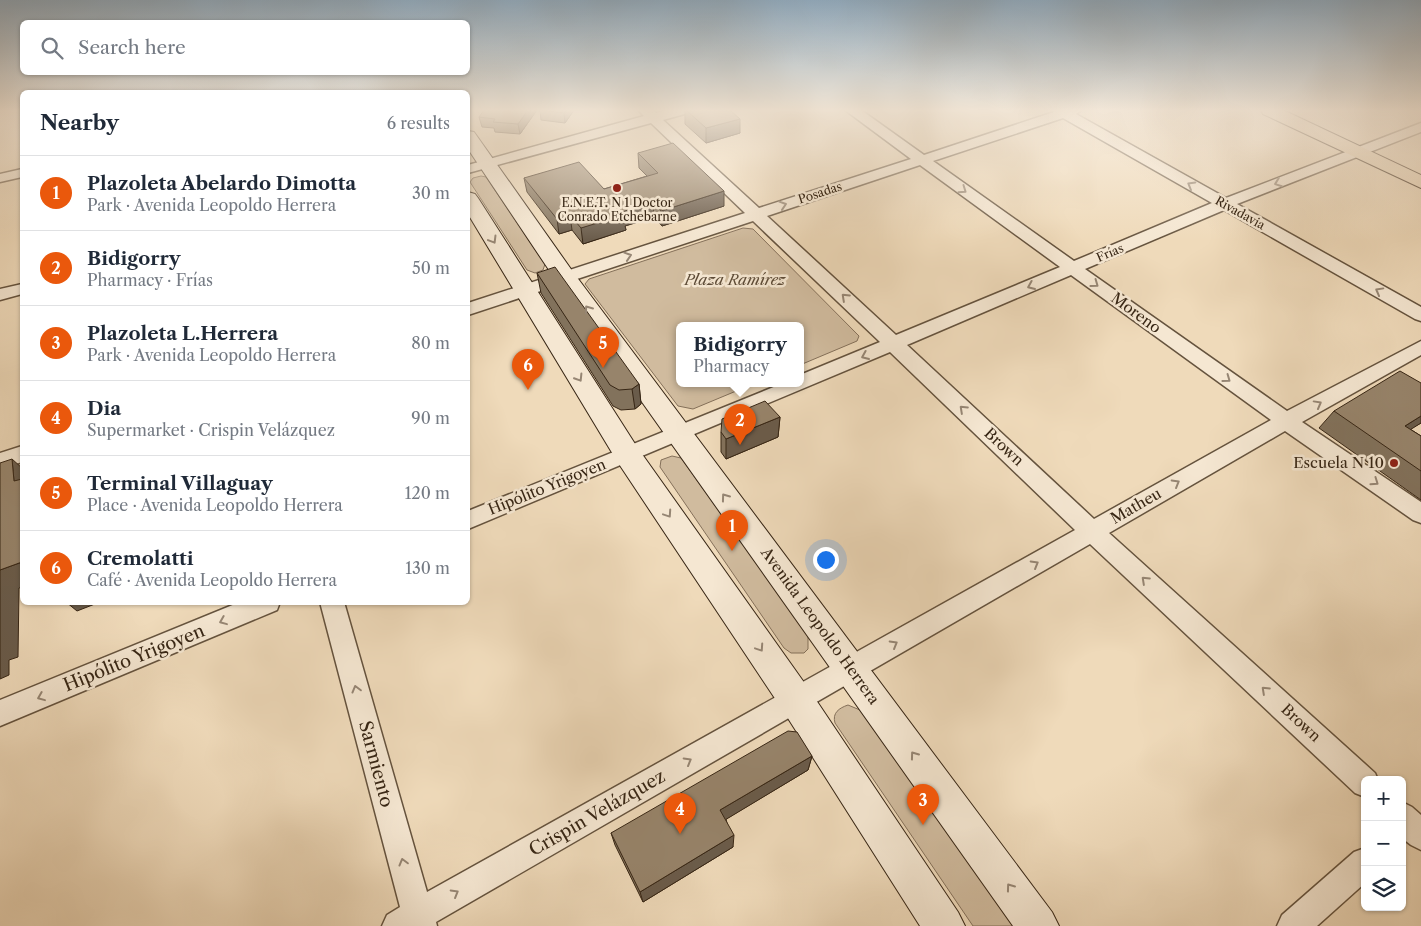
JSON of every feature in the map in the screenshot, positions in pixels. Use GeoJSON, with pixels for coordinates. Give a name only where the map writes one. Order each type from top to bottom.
{"type":"FeatureCollection","features":[{"type":"Feature","properties":{"kind":"main road"},"geometry":{"type":"LineString","coordinates":[[1360,153],[1421,182]]}},
{"type":"Feature","properties":{"kind":"street","name":"Avenida Leopoldo Herrera"},"geometry":{"type":"LineString","coordinates":[[473,153],[477,166],[566,277],[1038,926]]}},
{"type":"Feature","properties":{"kind":"street"},"geometry":{"type":"LineString","coordinates":[[477,166],[519,153]]}},
{"type":"Feature","properties":{"kind":"street","name":"Brown"},"geometry":{"type":"LineString","coordinates":[[691,153],[1092,531],[1361,779]]}},
{"type":"Feature","properties":{"kind":"street","name":"Moreno"},"geometry":{"type":"LineString","coordinates":[[911,153],[1286,421],[1421,514]]}},
{"type":"Feature","properties":{"kind":"street","name":"Posadas"},"geometry":{"type":"LineString","coordinates":[[566,277],[940,153]]}},
{"type":"Feature","properties":{"kind":"street","name":"Rivadavia"},"geometry":{"type":"LineString","coordinates":[[1138,153],[1421,315]]}},
{"type":"Feature","properties":{"kind":"street","name":"Frías"},"geometry":{"type":"LineString","coordinates":[[804,381],[1224,204],[1354,153]]}},
{"type":"Feature","properties":{"kind":"street"},"geometry":{"type":"LineString","coordinates":[[0,178],[20,173]]}},
{"type":"Feature","properties":{"kind":"street"},"geometry":{"type":"LineString","coordinates":[[470,201],[627,454],[796,700],[944,926]]}},
{"type":"Feature","properties":{"kind":"street"},"geometry":{"type":"LineString","coordinates":[[470,308],[566,277]]}},
{"type":"Feature","properties":{"kind":"street"},"geometry":{"type":"LineString","coordinates":[[0,295],[20,290]]}},
{"type":"Feature","properties":{"kind":"street","name":"Matheu"},"geometry":{"type":"LineString","coordinates":[[796,700],[1286,421],[1421,347]]}},
{"type":"Feature","properties":{"kind":"street","name":"Frías"},"geometry":{"type":"LineString","coordinates":[[679,434],[790,387]]}},
{"type":"Feature","properties":{"kind":"street","name":"Hipólito Yrigoyen"},"geometry":{"type":"LineString","coordinates":[[470,519],[679,434]]}},
{"type":"Feature","properties":{"kind":"street"},"geometry":{"type":"LineString","coordinates":[[0,461],[20,455]]}},
{"type":"Feature","properties":{"kind":"street","name":"Hipólito Yrigoyen"},"geometry":{"type":"LineString","coordinates":[[0,714],[261,605]]}},
{"type":"Feature","properties":{"kind":"street","name":"Sarmiento"},"geometry":{"type":"LineString","coordinates":[[333,605],[412,922]]}},
{"type":"Feature","properties":{"kind":"street","name":"Crispin Velázquez"},"geometry":{"type":"LineString","coordinates":[[412,922],[796,700]]}},
{"type":"Feature","properties":{"kind":"street"},"geometry":{"type":"LineString","coordinates":[[1293,926],[1362,866]]}},
{"type":"Feature","properties":{"kind":"green space"},"geometry":{"type":"Polygon","coordinates":[[[486,177],[545,264],[543,270],[535,273],[527,270],[470,182],[473,178],[486,177]]]}},
{"type":"Feature","properties":{"kind":"green space","name":"Plaza Ramírez"},"geometry":{"type":"Polygon","coordinates":[[[743,228],[753,229],[859,336],[857,341],[804,363],[804,322],[676,322],[676,387],[746,387],[693,409],[678,406],[585,284],[589,279],[743,228]]]}},
{"type":"Feature","properties":{"kind":"green space"},"geometry":{"type":"Polygon","coordinates":[[[672,456],[681,458],[808,635],[808,649],[804,653],[791,653],[784,648],[660,467],[661,460],[672,456]]]}},
{"type":"Feature","properties":{"kind":"green space"},"geometry":{"type":"Polygon","coordinates":[[[848,705],[860,710],[1015,926],[973,926],[835,723],[834,716],[837,711],[848,705]]]}},
{"type":"Feature","properties":{"kind":"building"},"geometry":{"type":"Polygon","coordinates":[[[638,153],[684,153],[724,191],[661,211],[653,202],[622,212],[624,215],[581,228],[570,215],[557,219],[524,178],[579,162],[604,189],[658,173],[638,153]]]}},
{"type":"Feature","properties":{"kind":"building"},"geometry":{"type":"Polygon","coordinates":[[[555,267],[639,384],[632,389],[619,390],[610,385],[537,273],[555,267]]]}},
{"type":"Feature","properties":{"kind":"building"},"geometry":{"type":"Polygon","coordinates":[[[1400,371],[1421,383],[1421,416],[1405,426],[1421,436],[1421,471],[1334,411],[1400,371]]]}},
{"type":"Feature","properties":{"kind":"building"},"geometry":{"type":"Polygon","coordinates":[[[765,401],[780,417],[726,439],[721,432],[722,419],[765,401]]]}},
{"type":"Feature","properties":{"kind":"building"},"geometry":{"type":"Polygon","coordinates":[[[12,459],[14,481],[20,480],[20,563],[0,570],[0,463],[12,459]]]}},
{"type":"Feature","properties":{"kind":"building"},"geometry":{"type":"Polygon","coordinates":[[[788,731],[797,732],[812,756],[720,810],[734,835],[640,892],[611,833],[788,731]]]}},
{"type":"Feature","properties":{"kind":"place","name":"E.N.E.T. N 1 Doctor Conrado Etchebarne"},"geometry":{"type":"Point","coordinates":[617,188]}},
{"type":"Feature","properties":{"kind":"place","name":"Terminal Villaguay"},"geometry":{"type":"Point","coordinates":[603,368]}},
{"type":"Feature","properties":{"kind":"place","name":"Cremolatti"},"geometry":{"type":"Point","coordinates":[528,390]}},
{"type":"Feature","properties":{"kind":"place","name":"Bidigorry"},"geometry":{"type":"Point","coordinates":[740,445]}},
{"type":"Feature","properties":{"kind":"place","name":"Escuela N 10"},"geometry":{"type":"Point","coordinates":[1394,463]}},
{"type":"Feature","properties":{"kind":"place","name":"Plazoleta Abelardo Dimotta"},"geometry":{"type":"Point","coordinates":[732,551]}},
{"type":"Feature","properties":{"kind":"place","name":"Plazoleta L.Herrera"},"geometry":{"type":"Point","coordinates":[923,825]}},
{"type":"Feature","properties":{"kind":"place","name":"Dia"},"geometry":{"type":"Point","coordinates":[680,834]}}]}
